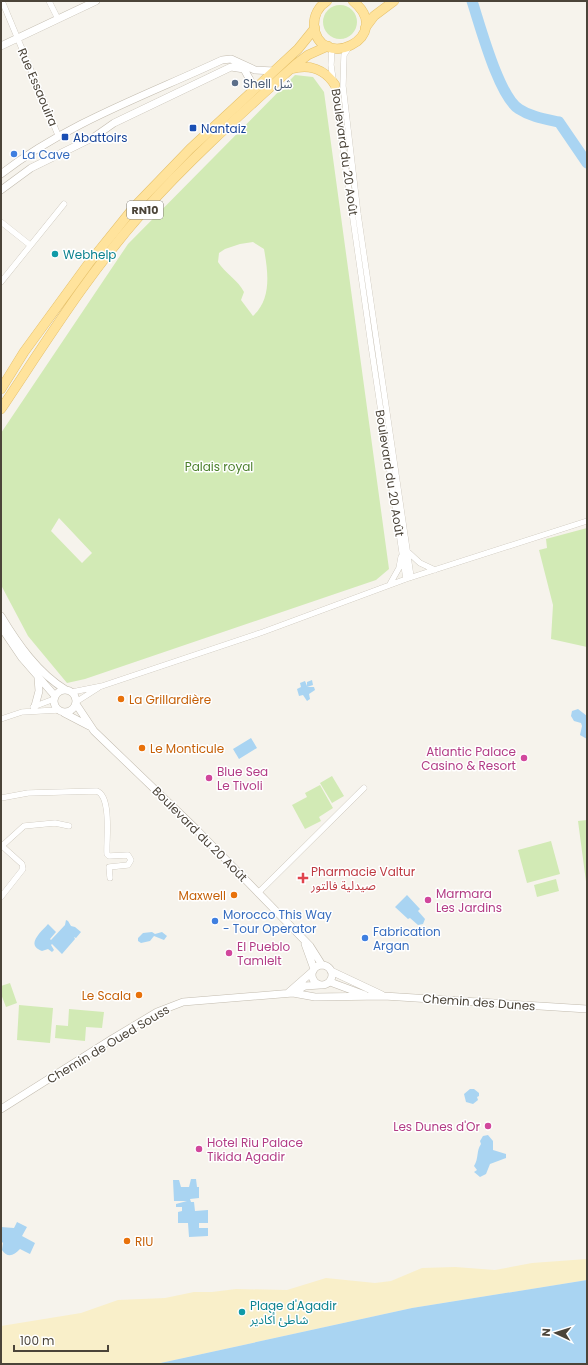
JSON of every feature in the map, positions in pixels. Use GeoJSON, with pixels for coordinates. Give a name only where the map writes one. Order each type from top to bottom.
{"type":"FeatureCollection","features":[{"type":"Feature","properties":{"kind":"main road"},"geometry":{"type":"LineString","coordinates":[[353,1],[363,12],[365,28]]}},
{"type":"Feature","properties":{"kind":"main road"},"geometry":{"type":"LineString","coordinates":[[349,47],[360,40],[365,28],[374,16],[394,1]]}},
{"type":"Feature","properties":{"kind":"main road","name":"RN10"},"geometry":{"type":"LineString","coordinates":[[1,389],[24,352],[89,263],[135,206],[190,149],[298,49],[315,28],[315,16],[324,2]]}},
{"type":"Feature","properties":{"kind":"main road"},"geometry":{"type":"LineString","coordinates":[[315,28],[319,38],[330,47]]}},
{"type":"Feature","properties":{"kind":"main road","name":"RN10"},"geometry":{"type":"LineString","coordinates":[[1,410],[81,289],[142,213],[196,157],[290,69],[308,55],[330,47],[349,47]]}},
{"type":"Feature","properties":{"kind":"main road"},"geometry":{"type":"LineString","coordinates":[[290,69],[298,66],[315,68],[326,74],[335,85]]}},
{"type":"Feature","properties":{"kind":"main road"},"geometry":{"type":"LineString","coordinates":[[135,206],[142,213]]}},
{"type":"Feature","properties":{"kind":"street","name":"Rue Essaouira"},"geometry":{"type":"LineString","coordinates":[[2,1],[58,135]]}},
{"type":"Feature","properties":{"kind":"street"},"geometry":{"type":"LineString","coordinates":[[49,1],[58,19]]}},
{"type":"Feature","properties":{"kind":"street"},"geometry":{"type":"LineString","coordinates":[[1,46],[96,1]]}},
{"type":"Feature","properties":{"kind":"street","name":"Boulevard du 20 Août"},"geometry":{"type":"LineString","coordinates":[[330,47],[331,65],[372,352],[404,551]]}},
{"type":"Feature","properties":{"kind":"street","name":"Boulevard du 20 Août"},"geometry":{"type":"LineString","coordinates":[[349,47],[344,55],[343,86],[358,214],[408,578]]}},
{"type":"Feature","properties":{"kind":"street"},"geometry":{"type":"LineString","coordinates":[[1,174],[58,135],[94,117],[227,59],[233,59],[255,70],[274,71]]}},
{"type":"Feature","properties":{"kind":"street"},"geometry":{"type":"LineString","coordinates":[[1,190],[31,168],[94,137],[114,123],[231,67],[244,69],[255,89]]}},
{"type":"Feature","properties":{"kind":"street"},"geometry":{"type":"LineString","coordinates":[[1,282],[64,204]]}},
{"type":"Feature","properties":{"kind":"street"},"geometry":{"type":"LineString","coordinates":[[1,222],[30,246]]}},
{"type":"Feature","properties":{"kind":"street"},"geometry":{"type":"LineString","coordinates":[[1,719],[22,712],[55,697],[60,691],[102,686],[263,632],[390,584],[560,528],[587,521]]}},
{"type":"Feature","properties":{"kind":"street"},"geometry":{"type":"LineString","coordinates":[[390,584],[404,551],[420,564],[436,570]]}},
{"type":"Feature","properties":{"kind":"street"},"geometry":{"type":"LineString","coordinates":[[1,616],[32,660],[54,682],[69,691],[76,703]]}},
{"type":"Feature","properties":{"kind":"street"},"geometry":{"type":"LineString","coordinates":[[1,627],[22,658],[55,697],[55,706],[61,711]]}},
{"type":"Feature","properties":{"kind":"street"},"geometry":{"type":"LineString","coordinates":[[35,706],[39,691],[37,676]]}},
{"type":"Feature","properties":{"kind":"street"},"geometry":{"type":"LineString","coordinates":[[22,712],[71,710],[76,703],[102,686]]}},
{"type":"Feature","properties":{"kind":"street","name":"Boulevard du 20 Août"},"geometry":{"type":"LineString","coordinates":[[76,703],[92,728],[186,818],[315,952],[322,965]]}},
{"type":"Feature","properties":{"kind":"street","name":"Boulevard du 20 Août"},"geometry":{"type":"LineString","coordinates":[[61,711],[92,728]]}},
{"type":"Feature","properties":{"kind":"street"},"geometry":{"type":"LineString","coordinates":[[258,893],[364,788]]}},
{"type":"Feature","properties":{"kind":"street"},"geometry":{"type":"LineString","coordinates":[[1,798],[28,793],[101,792],[105,800],[106,808],[107,854],[109,856],[128,855],[131,860],[128,865],[109,867],[110,878]]}},
{"type":"Feature","properties":{"kind":"street"},"geometry":{"type":"LineString","coordinates":[[1,897],[23,869],[22,864],[2,845],[24,826],[55,823],[69,826]]}},
{"type":"Feature","properties":{"kind":"street","name":"Boulevard du 20 Août"},"geometry":{"type":"LineString","coordinates":[[304,942],[314,970]]}},
{"type":"Feature","properties":{"kind":"street"},"geometry":{"type":"LineString","coordinates":[[290,993],[314,970],[322,965],[328,967],[331,971],[384,996]]}},
{"type":"Feature","properties":{"kind":"street"},"geometry":{"type":"LineString","coordinates":[[314,970],[313,980],[320,985],[325,985],[330,982],[331,971]]}},
{"type":"Feature","properties":{"kind":"street","name":"Chemin des Dunes"},"geometry":{"type":"LineString","coordinates":[[330,982],[370,996]]}},
{"type":"Feature","properties":{"kind":"street","name":"Chemin de Oued Souss"},"geometry":{"type":"LineString","coordinates":[[290,993],[305,986],[320,985]]}},
{"type":"Feature","properties":{"kind":"street","name":"Chemin de Oued Souss"},"geometry":{"type":"LineString","coordinates":[[1,1109],[157,1012],[176,1004],[191,1001],[290,993],[324,997]]}},
{"type":"Feature","properties":{"kind":"street","name":"Chemin des Dunes"},"geometry":{"type":"LineString","coordinates":[[324,997],[384,996],[587,1009]]}},
{"type":"Feature","properties":{"kind":"green space"},"geometry":{"type":"Polygon","coordinates":[[[337,5],[343,5],[347,6],[354,12],[357,22],[356,29],[350,36],[343,39],[337,39],[333,38],[326,32],[323,25],[323,19],[324,15],[330,8],[337,5]]]}},
{"type":"Feature","properties":{"kind":"green space","name":"Palais royal"},"geometry":{"type":"Polygon","coordinates":[[[295,75],[313,77],[324,92],[389,569],[376,580],[85,679],[67,683],[28,636],[1,585],[1,433],[128,244],[295,75]],[[253,242],[240,244],[225,249],[219,253],[218,262],[244,292],[241,300],[253,316],[263,302],[266,293],[267,267],[264,249],[253,242]],[[59,518],[51,531],[82,563],[92,553],[59,518]]]}},
{"type":"Feature","properties":{"kind":"green space"},"geometry":{"type":"Polygon","coordinates":[[[587,528],[587,647],[551,639],[553,605],[539,550],[547,548],[546,539],[587,528]]]}},
{"type":"Feature","properties":{"kind":"green space"},"geometry":{"type":"Polygon","coordinates":[[[332,776],[344,796],[332,803],[320,783],[332,776]]]}},
{"type":"Feature","properties":{"kind":"green space"},"geometry":{"type":"Polygon","coordinates":[[[320,785],[333,808],[319,817],[321,821],[305,829],[292,805],[307,797],[305,793],[320,785]]]}},
{"type":"Feature","properties":{"kind":"green space"},"geometry":{"type":"Polygon","coordinates":[[[587,820],[587,889],[578,821],[587,820]]]}},
{"type":"Feature","properties":{"kind":"green space"},"geometry":{"type":"Polygon","coordinates":[[[551,841],[560,874],[527,883],[518,850],[551,841]]]}},
{"type":"Feature","properties":{"kind":"green space"},"geometry":{"type":"Polygon","coordinates":[[[556,879],[559,891],[537,897],[534,885],[556,879]]]}},
{"type":"Feature","properties":{"kind":"green space"},"geometry":{"type":"Polygon","coordinates":[[[10,983],[17,1003],[6,1007],[1,994],[1,986],[10,983]]]}},
{"type":"Feature","properties":{"kind":"green space"},"geometry":{"type":"Polygon","coordinates":[[[19,1005],[53,1008],[50,1043],[17,1040],[19,1005]]]}},
{"type":"Feature","properties":{"kind":"green space"},"geometry":{"type":"Polygon","coordinates":[[[69,1009],[104,1012],[102,1028],[86,1027],[85,1041],[55,1038],[56,1025],[68,1026],[69,1009]]]}},
{"type":"Feature","properties":{"kind":"sand","name":"Plage d'Agadir شاطئ أكادير"},"geometry":{"type":"Polygon","coordinates":[[[587,1259],[587,1280],[412,1308],[156,1364],[1,1364],[1,1326],[81,1313],[118,1300],[165,1298],[194,1292],[212,1292],[236,1289],[287,1290],[326,1278],[375,1283],[391,1281],[422,1268],[455,1267],[495,1270],[532,1263],[587,1259]]]}},
{"type":"Feature","properties":{"kind":"water"},"geometry":{"type":"Polygon","coordinates":[[[312,680],[313,685],[307,687],[314,687],[315,690],[309,694],[310,699],[307,701],[303,695],[299,696],[297,689],[301,687],[300,683],[305,681],[307,686],[307,682],[312,680]]]}},
{"type":"Feature","properties":{"kind":"water"},"geometry":{"type":"Polygon","coordinates":[[[578,709],[587,716],[587,739],[580,735],[582,726],[581,723],[574,721],[571,716],[572,711],[578,709]]]}},
{"type":"Feature","properties":{"kind":"water"},"geometry":{"type":"Polygon","coordinates":[[[251,738],[257,748],[239,759],[233,749],[251,738]]]}},
{"type":"Feature","properties":{"kind":"water"},"geometry":{"type":"Polygon","coordinates":[[[407,895],[420,909],[418,911],[425,919],[423,924],[418,925],[410,918],[408,919],[395,907],[407,895]]]}},
{"type":"Feature","properties":{"kind":"water"},"geometry":{"type":"Polygon","coordinates":[[[66,920],[71,926],[75,927],[81,932],[76,938],[74,937],[75,939],[62,954],[52,944],[51,945],[54,950],[52,952],[48,949],[42,951],[37,948],[35,945],[36,938],[48,924],[56,932],[50,939],[51,940],[65,925],[66,920]]]}},
{"type":"Feature","properties":{"kind":"water"},"geometry":{"type":"Polygon","coordinates":[[[152,932],[155,934],[162,932],[167,936],[164,940],[154,936],[150,941],[141,943],[138,941],[138,938],[143,933],[152,932]]]}},
{"type":"Feature","properties":{"kind":"water"},"geometry":{"type":"Polygon","coordinates":[[[470,1089],[474,1089],[479,1093],[479,1096],[477,1097],[478,1100],[473,1104],[466,1102],[464,1094],[470,1089]]]}},
{"type":"Feature","properties":{"kind":"water"},"geometry":{"type":"Polygon","coordinates":[[[488,1135],[493,1141],[493,1150],[506,1154],[506,1158],[490,1164],[486,1174],[480,1177],[474,1172],[477,1170],[474,1166],[478,1149],[481,1144],[480,1141],[483,1136],[488,1135]]]}},
{"type":"Feature","properties":{"kind":"water"},"geometry":{"type":"Polygon","coordinates":[[[191,1179],[196,1179],[197,1187],[199,1187],[199,1198],[190,1199],[191,1202],[194,1202],[195,1211],[208,1210],[208,1223],[199,1223],[199,1228],[208,1228],[208,1236],[189,1237],[188,1223],[178,1223],[178,1212],[182,1211],[182,1207],[176,1207],[176,1204],[187,1201],[174,1201],[173,1180],[179,1180],[181,1187],[189,1187],[191,1179]]]}},
{"type":"Feature","properties":{"kind":"water"},"geometry":{"type":"Polygon","coordinates":[[[17,1222],[27,1227],[22,1236],[35,1243],[30,1254],[20,1249],[16,1253],[9,1255],[4,1253],[2,1250],[3,1243],[1,1241],[1,1227],[14,1228],[17,1222]]]}},
{"type":"Feature","properties":{"kind":"water"},"geometry":{"type":"Polygon","coordinates":[[[587,1280],[587,1364],[156,1364],[412,1308],[587,1280]]]}},
{"type":"Feature","properties":{"kind":"waterway"},"geometry":{"type":"LineString","coordinates":[[472,1],[497,76],[512,102],[519,109],[528,114],[559,122],[587,163]]}},
{"type":"Feature","properties":{"kind":"place","name":"Shell شل"},"geometry":{"type":"Point","coordinates":[235,83]}},
{"type":"Feature","properties":{"kind":"place","name":"Nantaiz"},"geometry":{"type":"Point","coordinates":[193,128]}},
{"type":"Feature","properties":{"kind":"place","name":"Abattoirs"},"geometry":{"type":"Point","coordinates":[65,137]}},
{"type":"Feature","properties":{"kind":"place","name":"La Cave"},"geometry":{"type":"Point","coordinates":[14,154]}},
{"type":"Feature","properties":{"kind":"place","name":"Webhelp"},"geometry":{"type":"Point","coordinates":[55,254]}},
{"type":"Feature","properties":{"kind":"place","name":"La Grillardière"},"geometry":{"type":"Point","coordinates":[121,699]}},
{"type":"Feature","properties":{"kind":"place","name":"Le Monticule"},"geometry":{"type":"Point","coordinates":[142,748]}},
{"type":"Feature","properties":{"kind":"place","name":"Atlantic Palace Casino & Resort"},"geometry":{"type":"Point","coordinates":[524,758]}},
{"type":"Feature","properties":{"kind":"place","name":"Blue Sea Le Tivoli"},"geometry":{"type":"Point","coordinates":[209,778]}},
{"type":"Feature","properties":{"kind":"place","name":"Pharmacie Valtur صيدلية فالتور"},"geometry":{"type":"Point","coordinates":[303,878]}},
{"type":"Feature","properties":{"kind":"place","name":"Maxwell"},"geometry":{"type":"Point","coordinates":[234,895]}},
{"type":"Feature","properties":{"kind":"place","name":"Marmara Les Jardins"},"geometry":{"type":"Point","coordinates":[428,900]}},
{"type":"Feature","properties":{"kind":"place","name":"Morocco This Way - Tour Operator"},"geometry":{"type":"Point","coordinates":[215,921]}},
{"type":"Feature","properties":{"kind":"place","name":"Fabrication Argan"},"geometry":{"type":"Point","coordinates":[365,938]}},
{"type":"Feature","properties":{"kind":"place","name":"El Pueblo Tamlelt"},"geometry":{"type":"Point","coordinates":[229,953]}},
{"type":"Feature","properties":{"kind":"place","name":"Le Scala"},"geometry":{"type":"Point","coordinates":[139,995]}},
{"type":"Feature","properties":{"kind":"place","name":"Les Dunes d'Or"},"geometry":{"type":"Point","coordinates":[488,1126]}},
{"type":"Feature","properties":{"kind":"place","name":"Hotel Riu Palace Tikida Agadir"},"geometry":{"type":"Point","coordinates":[199,1149]}},
{"type":"Feature","properties":{"kind":"place","name":"RIU"},"geometry":{"type":"Point","coordinates":[127,1241]}},
{"type":"Feature","properties":{"kind":"place","name":"Plage d'Agadir شاطئ أكادير"},"geometry":{"type":"Point","coordinates":[242,1312]}}]}
